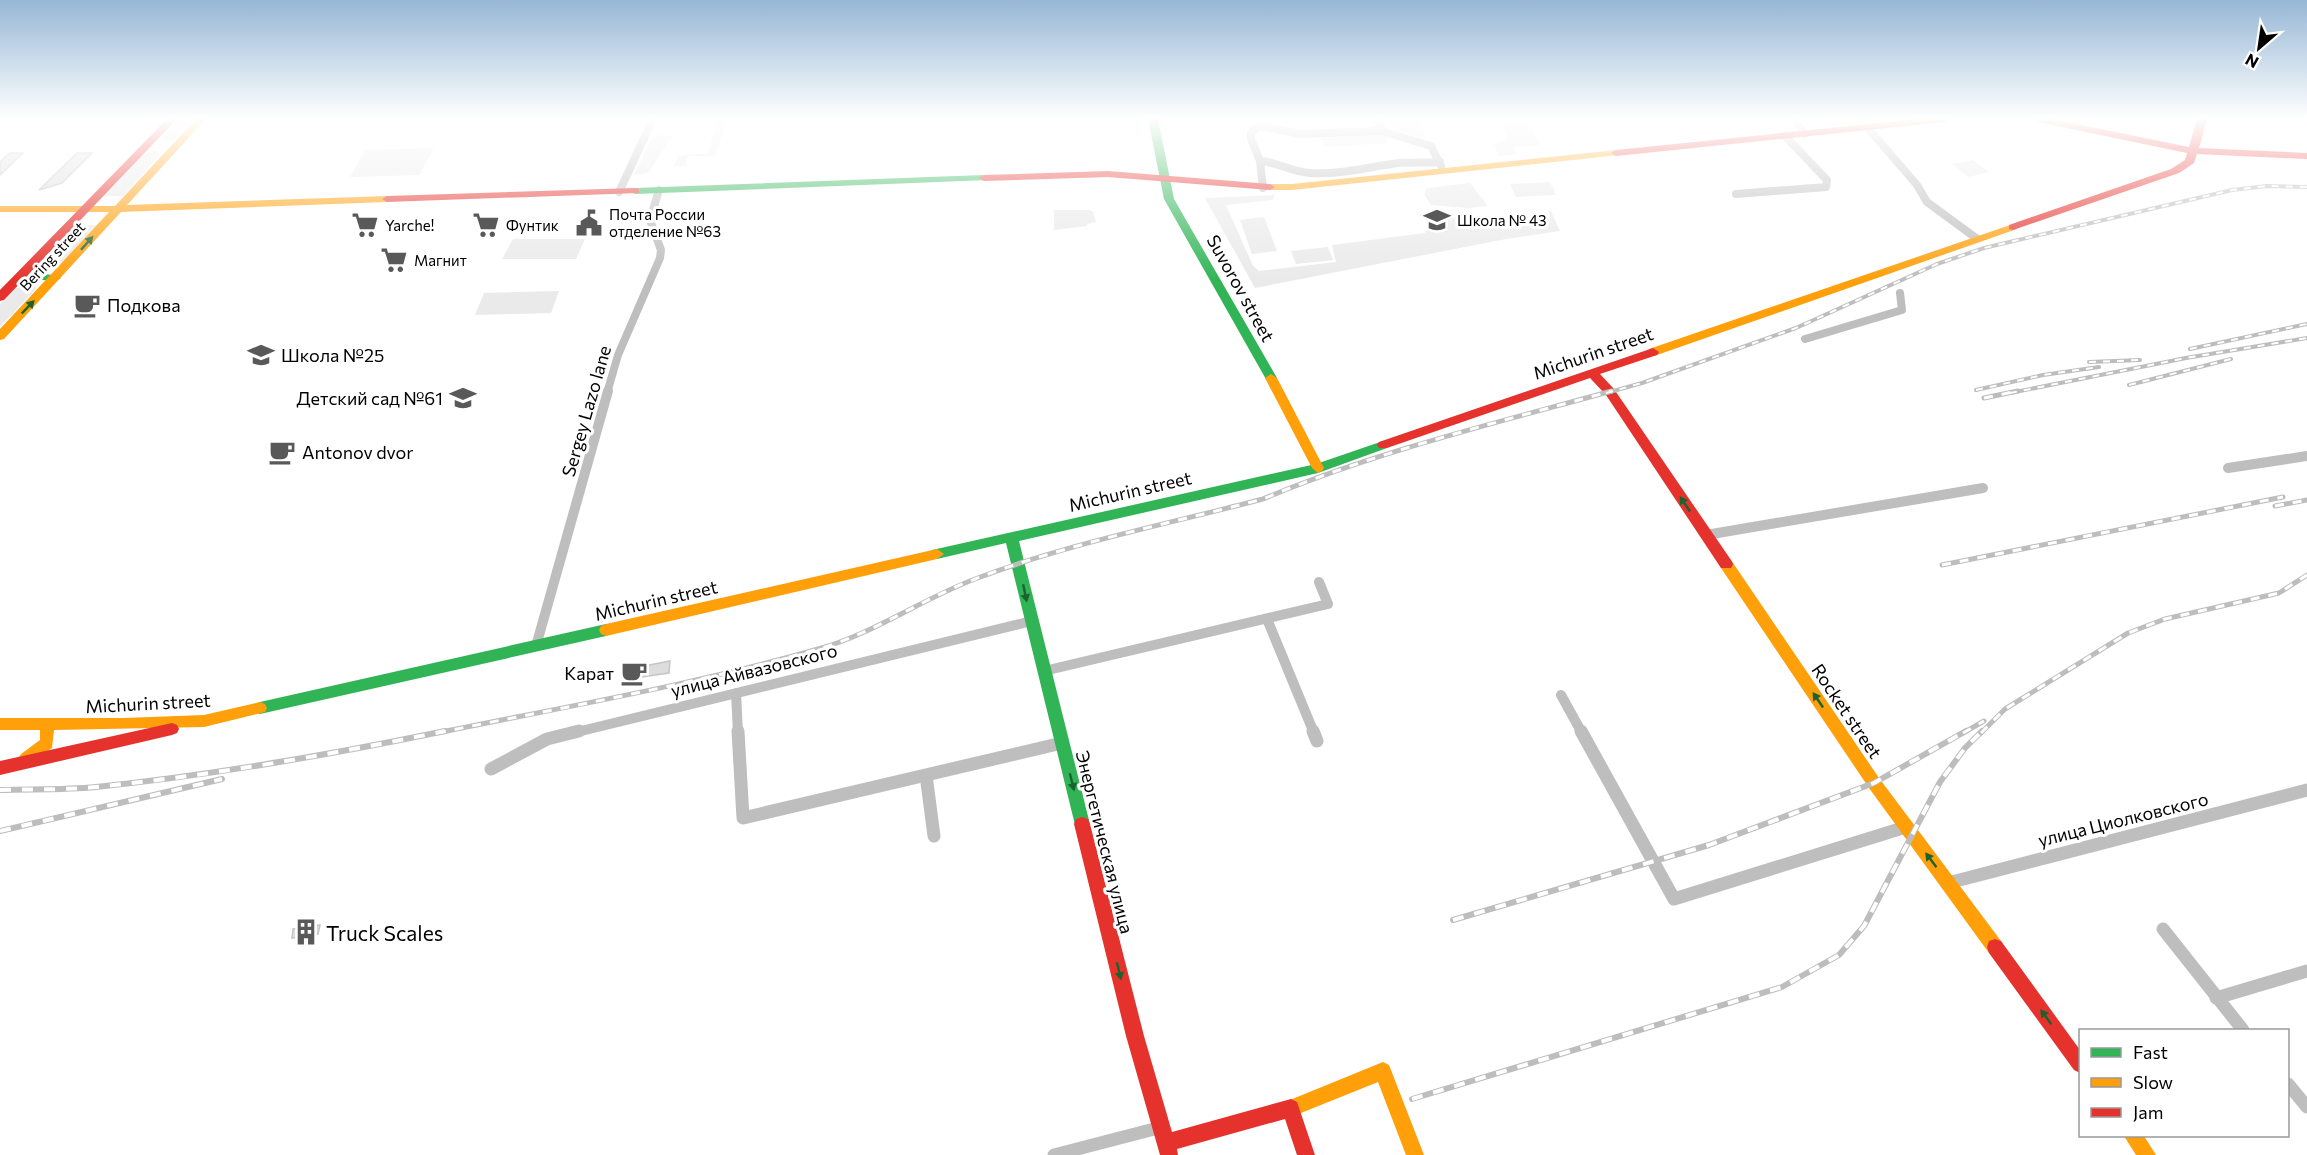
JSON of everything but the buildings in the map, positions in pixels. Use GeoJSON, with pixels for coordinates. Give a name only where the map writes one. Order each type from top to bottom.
{"type":"FeatureCollection","features":[{"type":"Feature","properties":{"kind":"street","name":"Bering street"},"geometry":{"type":"LineString","coordinates":[[0,297],[120,173]]}},
{"type":"Feature","properties":{"kind":"street","name":"Bering street"},"geometry":{"type":"LineString","coordinates":[[0,336],[151,173]]}},
{"type":"Feature","properties":{"kind":"street"},"geometry":{"type":"LineString","coordinates":[[619,192],[628,173]]}},
{"type":"Feature","properties":{"kind":"street","name":"Suvorov street"},"geometry":{"type":"LineString","coordinates":[[1164,173],[1169,199],[1277,388],[1318,468]]}},
{"type":"Feature","properties":{"kind":"street"},"geometry":{"type":"LineString","coordinates":[[1261,173],[1263,188]]}},
{"type":"Feature","properties":{"kind":"street"},"geometry":{"type":"LineString","coordinates":[[0,209],[118,209],[1108,174],[1263,188],[1392,173]]}},
{"type":"Feature","properties":{"kind":"street"},"geometry":{"type":"LineString","coordinates":[[1736,194],[1826,187],[1827,180],[1820,173]]}},
{"type":"Feature","properties":{"kind":"street"},"geometry":{"type":"LineString","coordinates":[[1907,173],[1927,202],[1976,238]]}},
{"type":"Feature","properties":{"kind":"street","name":"Michurin street"},"geometry":{"type":"LineString","coordinates":[[0,724],[204,721],[1318,468],[1976,238],[2169,173]]}},
{"type":"Feature","properties":{"kind":"street","name":"Sergey Lazo lane"},"geometry":{"type":"LineString","coordinates":[[536,646],[618,355],[660,258],[661,250],[650,220],[658,190]]}},
{"type":"Feature","properties":{"kind":"street"},"geometry":{"type":"LineString","coordinates":[[20,276],[56,278]]}},
{"type":"Feature","properties":{"kind":"street"},"geometry":{"type":"LineString","coordinates":[[1805,339],[1902,309],[1900,293]]}},
{"type":"Feature","properties":{"kind":"street","name":"Rocket street"},"geometry":{"type":"LineString","coordinates":[[1591,372],[1610,392],[1874,783],[2079,1063]]}},
{"type":"Feature","properties":{"kind":"street"},"geometry":{"type":"LineString","coordinates":[[2228,468],[2307,456]]}},
{"type":"Feature","properties":{"kind":"street"},"geometry":{"type":"LineString","coordinates":[[1706,535],[1983,488]]}},
{"type":"Feature","properties":{"kind":"street","name":"Энергетическая улица"},"geometry":{"type":"LineString","coordinates":[[1011,536],[1135,1036],[1167,1149]]}},
{"type":"Feature","properties":{"kind":"street"},"geometry":{"type":"LineString","coordinates":[[1044,671],[1328,604],[1319,582]]}},
{"type":"Feature","properties":{"kind":"street"},"geometry":{"type":"LineString","coordinates":[[1267,618],[1317,741]]}},
{"type":"Feature","properties":{"kind":"street","name":"улица Айвазовского"},"geometry":{"type":"LineString","coordinates":[[491,769],[547,739],[1032,621]]}},
{"type":"Feature","properties":{"kind":"street"},"geometry":{"type":"LineString","coordinates":[[736,693],[743,818],[1062,743]]}},
{"type":"Feature","properties":{"kind":"street"},"geometry":{"type":"LineString","coordinates":[[1561,695],[1674,899],[1906,826]]}},
{"type":"Feature","properties":{"kind":"street"},"geometry":{"type":"LineString","coordinates":[[0,768],[118,743],[204,721]]}},
{"type":"Feature","properties":{"kind":"street"},"geometry":{"type":"LineString","coordinates":[[18,764],[38,752],[47,743],[46,725]]}},
{"type":"Feature","properties":{"kind":"street"},"geometry":{"type":"LineString","coordinates":[[926,775],[934,836]]}},
{"type":"Feature","properties":{"kind":"street","name":"улица Циолковского"},"geometry":{"type":"LineString","coordinates":[[1948,883],[2307,790]]}},
{"type":"Feature","properties":{"kind":"street"},"geometry":{"type":"LineString","coordinates":[[2163,929],[2242,1029]]}},
{"type":"Feature","properties":{"kind":"street"},"geometry":{"type":"LineString","coordinates":[[2216,998],[2307,970]]}},
{"type":"Feature","properties":{"kind":"street"},"geometry":{"type":"LineString","coordinates":[[1167,1149],[1291,1108],[1383,1071],[1415,1155]]}},
{"type":"Feature","properties":{"kind":"street"},"geometry":{"type":"LineString","coordinates":[[2289,1085],[2307,1107]]}},
{"type":"Feature","properties":{"kind":"street"},"geometry":{"type":"LineString","coordinates":[[1291,1108],[1306,1155]]}},
{"type":"Feature","properties":{"kind":"street"},"geometry":{"type":"LineString","coordinates":[[1054,1155],[1162,1127]]}},
{"type":"Feature","properties":{"kind":"street"},"geometry":{"type":"LineString","coordinates":[[2134,1137],[2147,1155]]}},
{"type":"Feature","properties":{"kind":"shaded area"},"geometry":{"type":"Polygon","coordinates":[[[126,173],[144,173],[123,196],[104,196],[126,173]]]}},
{"type":"Feature","properties":{"kind":"shaded area"},"geometry":{"type":"Polygon","coordinates":[[[352,173],[420,173],[419,175],[350,177],[352,173]]]}},
{"type":"Feature","properties":{"kind":"shaded area"},"geometry":{"type":"Polygon","coordinates":[[[1963,173],[1985,173],[1968,177],[1963,173]]]}},
{"type":"Feature","properties":{"kind":"shaded area"},"geometry":{"type":"Polygon","coordinates":[[[1550,182],[1556,195],[1516,197],[1510,184],[1550,182]]]}},
{"type":"Feature","properties":{"kind":"shaded area"},"geometry":{"type":"Polygon","coordinates":[[[1470,183],[1488,206],[1467,208],[1431,205],[1424,194],[1427,188],[1470,183]]]}},
{"type":"Feature","properties":{"kind":"shaded area"},"geometry":{"type":"Polygon","coordinates":[[[1275,195],[1273,200],[1226,205],[1253,266],[1259,271],[1336,262],[1332,245],[1425,233],[1432,219],[1480,216],[1492,219],[1495,225],[1541,222],[1540,219],[1551,218],[1548,211],[1551,211],[1560,231],[1506,239],[1255,288],[1205,198],[1275,195]]]}},
{"type":"Feature","properties":{"kind":"shaded area"},"geometry":{"type":"Polygon","coordinates":[[[1054,210],[1090,210],[1096,222],[1087,224],[1087,226],[1054,230],[1054,210]]]}},
{"type":"Feature","properties":{"kind":"shaded area"},"geometry":{"type":"Polygon","coordinates":[[[1264,217],[1277,251],[1252,254],[1240,220],[1264,217]]]}},
{"type":"Feature","properties":{"kind":"shaded area"},"geometry":{"type":"Polygon","coordinates":[[[76,225],[96,225],[62,262],[46,270],[37,271],[37,266],[76,225]]]}},
{"type":"Feature","properties":{"kind":"shaded area"},"geometry":{"type":"Polygon","coordinates":[[[513,239],[585,239],[576,259],[502,259],[513,239]]]}},
{"type":"Feature","properties":{"kind":"shaded area"},"geometry":{"type":"Polygon","coordinates":[[[1328,247],[1333,260],[1296,264],[1291,251],[1328,247]]]}},
{"type":"Feature","properties":{"kind":"shaded area"},"geometry":{"type":"Polygon","coordinates":[[[34,285],[36,289],[0,327],[0,304],[16,288],[34,285]]]}},
{"type":"Feature","properties":{"kind":"shaded area"},"geometry":{"type":"Polygon","coordinates":[[[559,291],[551,313],[475,315],[484,293],[559,291]]]}},
{"type":"Feature","properties":{"kind":"railway"},"geometry":{"type":"LineString","coordinates":[[1606,393],[1642,383],[1796,328],[1937,264],[1984,248],[2232,190],[2267,186],[2307,187]]}},
{"type":"Feature","properties":{"kind":"railway"},"geometry":{"type":"LineString","coordinates":[[2190,349],[2307,324]]}},
{"type":"Feature","properties":{"kind":"railway"},"geometry":{"type":"LineString","coordinates":[[2010,393],[2186,358],[2307,338]]}},
{"type":"Feature","properties":{"kind":"railway"},"geometry":{"type":"LineString","coordinates":[[2129,385],[2231,359]]}},
{"type":"Feature","properties":{"kind":"railway"},"geometry":{"type":"LineString","coordinates":[[2089,362],[2140,360]]}},
{"type":"Feature","properties":{"kind":"railway"},"geometry":{"type":"LineString","coordinates":[[1976,390],[2043,375],[2099,367]]}},
{"type":"Feature","properties":{"kind":"railway"},"geometry":{"type":"LineString","coordinates":[[437,733],[676,685],[818,649],[878,626],[955,587],[1045,555],[1263,499],[1305,482],[1392,453],[1612,391]]}},
{"type":"Feature","properties":{"kind":"railway"},"geometry":{"type":"LineString","coordinates":[[1984,398],[2018,391]]}},
{"type":"Feature","properties":{"kind":"railway"},"geometry":{"type":"LineString","coordinates":[[1942,565],[2283,497]]}},
{"type":"Feature","properties":{"kind":"railway"},"geometry":{"type":"LineString","coordinates":[[2275,506],[2307,500]]}},
{"type":"Feature","properties":{"kind":"railway"},"geometry":{"type":"LineString","coordinates":[[1981,733],[2005,709],[2128,633],[2165,619],[2279,593],[2307,575]]}},
{"type":"Feature","properties":{"kind":"railway"},"geometry":{"type":"LineString","coordinates":[[1963,733],[1984,721]]}},
{"type":"Feature","properties":{"kind":"railway"},"geometry":{"type":"LineString","coordinates":[[0,790],[84,788],[184,777],[314,756],[445,731]]}},
{"type":"Feature","properties":{"kind":"railway"},"geometry":{"type":"LineString","coordinates":[[1453,920],[1709,845],[1874,783],[1966,731]]}},
{"type":"Feature","properties":{"kind":"railway"},"geometry":{"type":"LineString","coordinates":[[1412,1099],[1782,987],[1839,955],[1864,926],[1940,782],[1965,748],[1982,731]]}},
{"type":"Feature","properties":{"kind":"railway"},"geometry":{"type":"LineString","coordinates":[[0,831],[222,779]]}},
{"type":"Feature","properties":{"kind":"traffic: fast"},"geometry":{"type":"LineString","coordinates":[[1164,173],[1169,199],[1271,378]]}},
{"type":"Feature","properties":{"kind":"traffic: fast"},"geometry":{"type":"LineString","coordinates":[[635,191],[984,178]]}},
{"type":"Feature","properties":{"kind":"traffic: fast"},"geometry":{"type":"LineString","coordinates":[[20,276],[56,278]]}},
{"type":"Feature","properties":{"kind":"traffic: fast"},"geometry":{"type":"LineString","coordinates":[[937,554],[1318,468],[1383,445]]}},
{"type":"Feature","properties":{"kind":"traffic: fast"},"geometry":{"type":"LineString","coordinates":[[1011,536],[1082,824]]}},
{"type":"Feature","properties":{"kind":"traffic: fast"},"geometry":{"type":"LineString","coordinates":[[260,708],[606,630]]}},
{"type":"Feature","properties":{"kind":"traffic: slow"},"geometry":{"type":"LineString","coordinates":[[0,336],[151,173]]}},
{"type":"Feature","properties":{"kind":"traffic: slow"},"geometry":{"type":"LineString","coordinates":[[1270,187],[1292,187],[1426,173]]}},
{"type":"Feature","properties":{"kind":"traffic: slow"},"geometry":{"type":"LineString","coordinates":[[0,209],[84,210],[387,199]]}},
{"type":"Feature","properties":{"kind":"traffic: slow"},"geometry":{"type":"LineString","coordinates":[[1653,352],[2013,227]]}},
{"type":"Feature","properties":{"kind":"traffic: slow"},"geometry":{"type":"LineString","coordinates":[[1271,378],[1318,468]]}},
{"type":"Feature","properties":{"kind":"traffic: slow"},"geometry":{"type":"LineString","coordinates":[[606,630],[937,554]]}},
{"type":"Feature","properties":{"kind":"traffic: slow"},"geometry":{"type":"LineString","coordinates":[[1726,564],[1874,783],[1995,947]]}},
{"type":"Feature","properties":{"kind":"traffic: slow"},"geometry":{"type":"LineString","coordinates":[[0,724],[124,724],[204,721],[260,708]]}},
{"type":"Feature","properties":{"kind":"traffic: slow"},"geometry":{"type":"LineString","coordinates":[[26,759],[47,743],[47,725]]}},
{"type":"Feature","properties":{"kind":"traffic: slow"},"geometry":{"type":"LineString","coordinates":[[1291,1108],[1383,1071],[1415,1155]]}},
{"type":"Feature","properties":{"kind":"traffic: slow"},"geometry":{"type":"LineString","coordinates":[[2134,1137],[2147,1155]]}},
{"type":"Feature","properties":{"kind":"traffic: jam"},"geometry":{"type":"LineString","coordinates":[[0,297],[120,173]]}},
{"type":"Feature","properties":{"kind":"traffic: jam"},"geometry":{"type":"LineString","coordinates":[[2013,227],[2170,173]]}},
{"type":"Feature","properties":{"kind":"traffic: jam"},"geometry":{"type":"LineString","coordinates":[[984,178],[1108,174],[1270,187]]}},
{"type":"Feature","properties":{"kind":"traffic: jam"},"geometry":{"type":"LineString","coordinates":[[387,199],[635,191]]}},
{"type":"Feature","properties":{"kind":"traffic: jam"},"geometry":{"type":"LineString","coordinates":[[1383,445],[1653,352]]}},
{"type":"Feature","properties":{"kind":"traffic: jam"},"geometry":{"type":"LineString","coordinates":[[1591,372],[1610,392],[1726,564]]}},
{"type":"Feature","properties":{"kind":"traffic: jam"},"geometry":{"type":"LineString","coordinates":[[0,768],[172,729]]}},
{"type":"Feature","properties":{"kind":"traffic: jam"},"geometry":{"type":"LineString","coordinates":[[1082,824],[1135,1036],[1169,1155]]}},
{"type":"Feature","properties":{"kind":"traffic: jam"},"geometry":{"type":"LineString","coordinates":[[1995,947],[2079,1063]]}},
{"type":"Feature","properties":{"kind":"traffic: jam"},"geometry":{"type":"LineString","coordinates":[[1166,1143],[1291,1108],[1306,1155]]}},
{"type":"Feature","properties":{"kind":"place","name":"Школа № 43"},"geometry":{"type":"Point","coordinates":[1437,220]}},
{"type":"Feature","properties":{"kind":"place","name":"Почта России отделение №63"},"geometry":{"type":"Point","coordinates":[589,223]}},
{"type":"Feature","properties":{"kind":"place","name":"Yarche!"},"geometry":{"type":"Point","coordinates":[365,225]}},
{"type":"Feature","properties":{"kind":"place","name":"Фунтик"},"geometry":{"type":"Point","coordinates":[486,225]}},
{"type":"Feature","properties":{"kind":"place","name":"Магнит"},"geometry":{"type":"Point","coordinates":[394,260]}},
{"type":"Feature","properties":{"kind":"place","name":"Подкова"},"geometry":{"type":"Point","coordinates":[87,305]}},
{"type":"Feature","properties":{"kind":"place","name":"Школа №25"},"geometry":{"type":"Point","coordinates":[261,355]}},
{"type":"Feature","properties":{"kind":"place","name":"Детский сад №61"},"geometry":{"type":"Point","coordinates":[463,398]}},
{"type":"Feature","properties":{"kind":"place","name":"Antonov dvor"},"geometry":{"type":"Point","coordinates":[282,452]}},
{"type":"Feature","properties":{"kind":"place","name":"Карат"},"geometry":{"type":"Point","coordinates":[634,673]}},
{"type":"Feature","properties":{"kind":"place","name":"Truck Scales"},"geometry":{"type":"Point","coordinates":[306,932]}}]}
